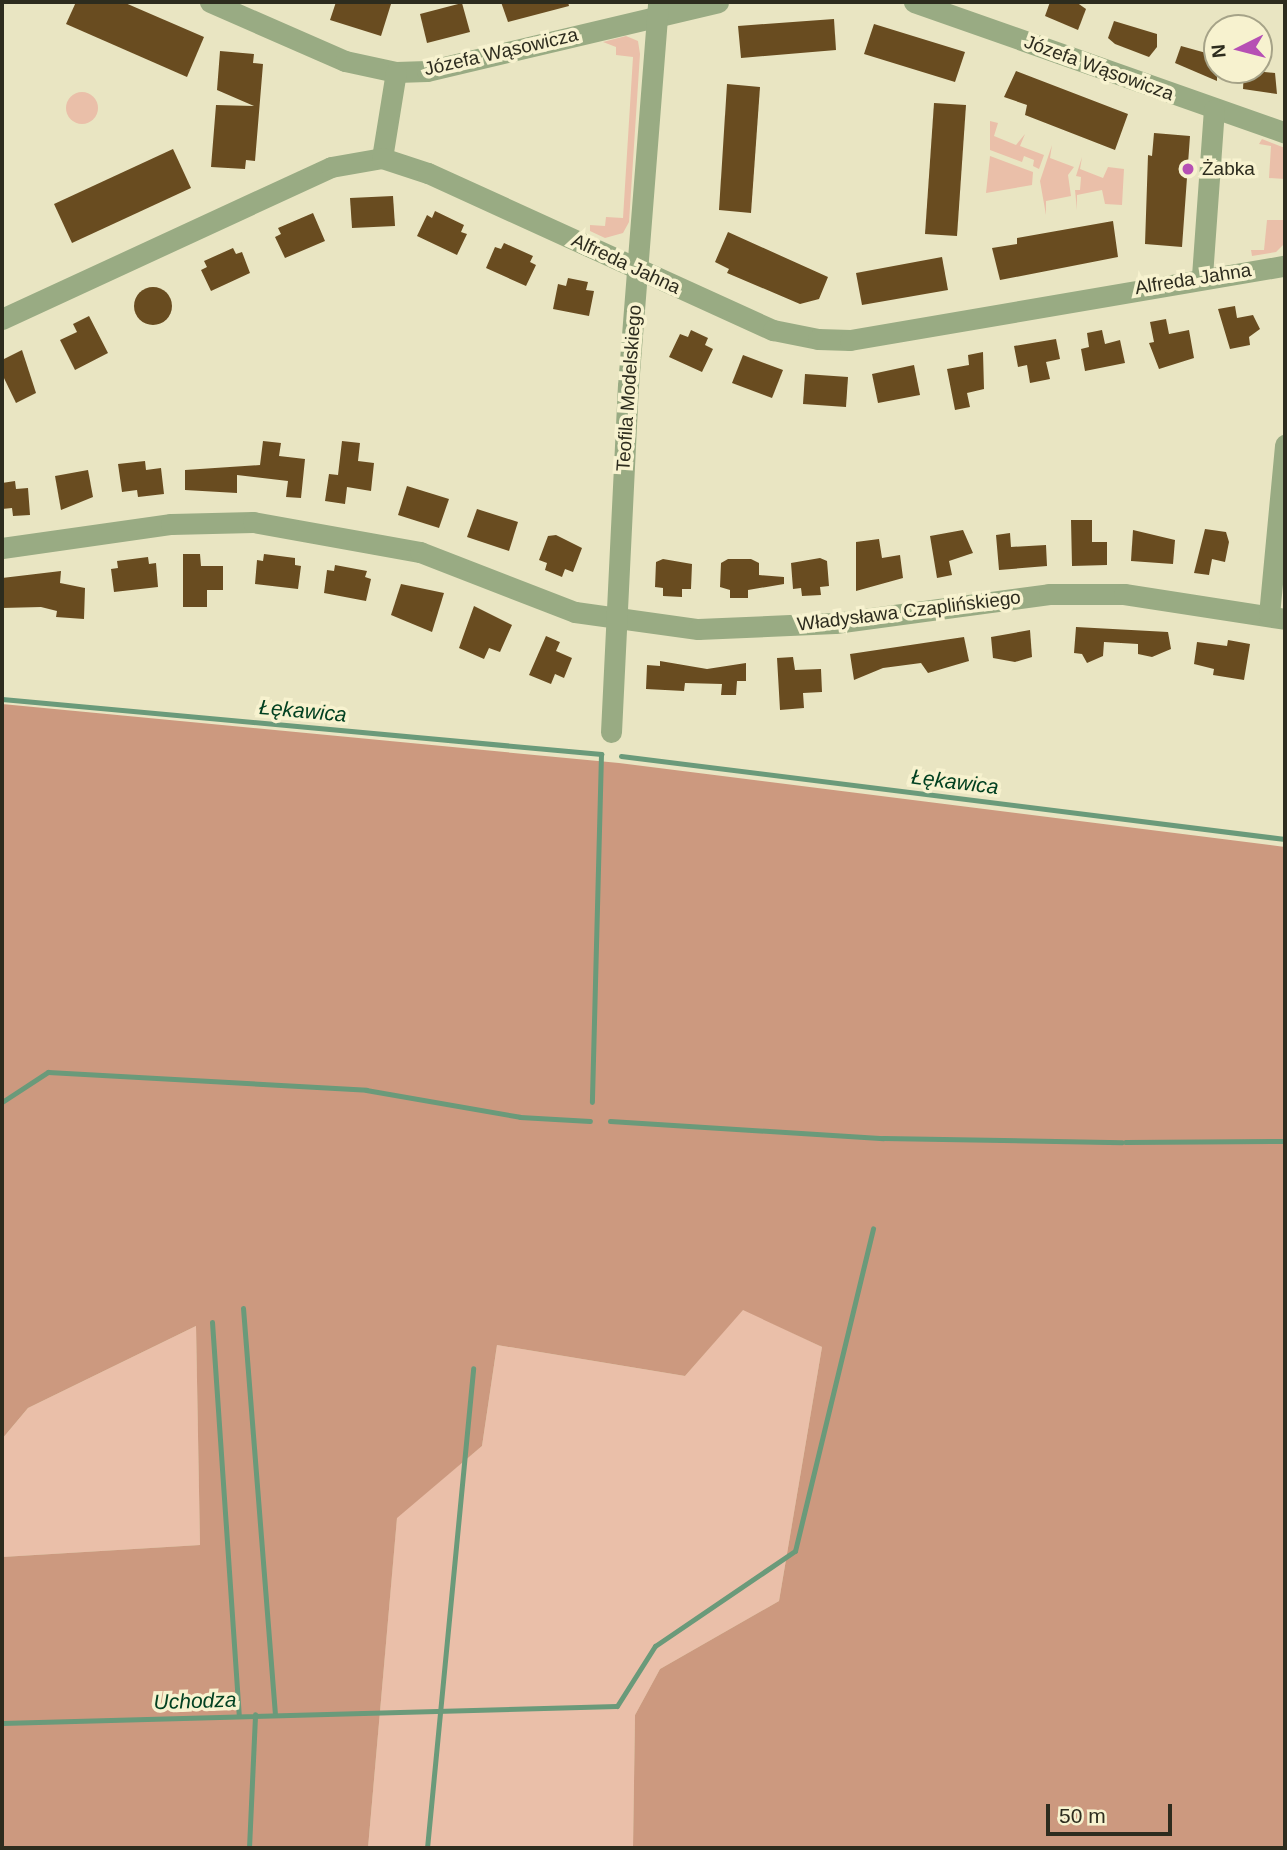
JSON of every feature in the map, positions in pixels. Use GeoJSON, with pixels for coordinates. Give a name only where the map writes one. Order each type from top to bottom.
{"type":"FeatureCollection","features":[{"type":"Feature","properties":{"kind":"street","name":"Józefa Wąsowicza"},"geometry":{"type":"LineString","coordinates":[[209,2],[345,61],[396,72],[427,71],[657,9],[718,2]]}},
{"type":"Feature","properties":{"kind":"street","name":"Józefa Wąsowicza"},"geometry":{"type":"LineString","coordinates":[[914,2],[1285,134]]}},
{"type":"Feature","properties":{"kind":"street","name":"Teofila Modelskiego"},"geometry":{"type":"LineString","coordinates":[[611,732],[636,266],[657,9]]}},
{"type":"Feature","properties":{"kind":"street"},"geometry":{"type":"LineString","coordinates":[[382,159],[396,72]]}},
{"type":"Feature","properties":{"kind":"street"},"geometry":{"type":"LineString","coordinates":[[1202,276],[1214,109]]}},
{"type":"Feature","properties":{"kind":"street","name":"Alfreda Jahna"},"geometry":{"type":"LineString","coordinates":[[2,319],[331,167],[382,159],[428,173],[774,330],[850,340],[1202,276],[1285,266]]}},
{"type":"Feature","properties":{"kind":"street"},"geometry":{"type":"LineString","coordinates":[[1277,617],[1285,445]]}},
{"type":"Feature","properties":{"kind":"street","name":"Władysława Czaplińskiego"},"geometry":{"type":"LineString","coordinates":[[2,548],[171,524],[253,522],[420,552],[575,612],[615,621],[698,629],[835,624],[1049,594],[1125,594],[1277,617]]}},
{"type":"Feature","properties":{"kind":"shaded area"},"geometry":{"type":"Polygon","coordinates":[[[626,36],[638,41],[640,54],[629,222],[623,233],[605,238],[590,231],[590,225],[605,226],[606,217],[623,218],[633,57],[616,55],[616,47],[603,42],[626,36]]]}},
{"type":"Feature","properties":{"kind":"shaded area"},"geometry":{"type":"Polygon","coordinates":[[[82,92],[93,97],[98,108],[93,119],[82,124],[71,119],[66,108],[71,97],[82,92]]]}},
{"type":"Feature","properties":{"kind":"shaded area"},"geometry":{"type":"Polygon","coordinates":[[[990,121],[998,123],[994,136],[1016,145],[1025,134],[1020,146],[1044,155],[1039,169],[1033,166],[1034,160],[1024,156],[1022,162],[990,150],[990,121]]]}},
{"type":"Feature","properties":{"kind":"shaded area"},"geometry":{"type":"Polygon","coordinates":[[[1262,139],[1285,148],[1285,179],[1269,178],[1271,146],[1259,144],[1262,139]]]}},
{"type":"Feature","properties":{"kind":"shaded area"},"geometry":{"type":"Polygon","coordinates":[[[1052,145],[1050,158],[1074,167],[1068,175],[1071,196],[1046,201],[1046,215],[1040,181],[1052,145]]]}},
{"type":"Feature","properties":{"kind":"shaded area"},"geometry":{"type":"Polygon","coordinates":[[[990,156],[1033,172],[1032,185],[986,193],[990,156]]]}},
{"type":"Feature","properties":{"kind":"shaded area"},"geometry":{"type":"Polygon","coordinates":[[[1082,157],[1080,169],[1103,178],[1108,167],[1124,169],[1122,205],[1105,204],[1102,190],[1077,195],[1077,210],[1075,190],[1080,190],[1081,177],[1076,176],[1082,157]]]}},
{"type":"Feature","properties":{"kind":"shaded area"},"geometry":{"type":"Polygon","coordinates":[[[1267,220],[1285,220],[1285,243],[1276,252],[1252,256],[1251,250],[1264,250],[1267,220]]]}},
{"type":"Feature","properties":{"kind":"shaded area"},"geometry":{"type":"Polygon","coordinates":[[[2,704],[619,763],[1285,847],[1285,1848],[633,1848],[635,1715],[660,1669],[779,1601],[822,1347],[743,1310],[685,1376],[497,1345],[482,1446],[397,1518],[368,1848],[2,1848],[2,1557],[200,1545],[196,1326],[28,1408],[2,1439],[2,704]]]}},
{"type":"Feature","properties":{"kind":"shaded area"},"geometry":{"type":"Polygon","coordinates":[[[743,1309],[822,1347],[779,1601],[660,1669],[635,1715],[633,1848],[368,1848],[397,1517],[482,1446],[497,1345],[685,1376],[743,1309]]]}},
{"type":"Feature","properties":{"kind":"shaded area"},"geometry":{"type":"Polygon","coordinates":[[[196,1326],[200,1545],[2,1557],[2,1439],[28,1408],[196,1326]]]}},
{"type":"Feature","properties":{"kind":"building"},"geometry":{"type":"Polygon","coordinates":[[[76,2],[123,2],[204,37],[187,77],[66,24],[76,2]]]}},
{"type":"Feature","properties":{"kind":"building"},"geometry":{"type":"Polygon","coordinates":[[[336,2],[391,4],[381,36],[330,20],[336,2]]]}},
{"type":"Feature","properties":{"kind":"building"},"geometry":{"type":"Polygon","coordinates":[[[501,2],[568,2],[569,6],[508,22],[501,2]]]}},
{"type":"Feature","properties":{"kind":"building"},"geometry":{"type":"Polygon","coordinates":[[[1050,2],[1076,2],[1086,9],[1078,30],[1045,16],[1050,2]]]}},
{"type":"Feature","properties":{"kind":"building"},"geometry":{"type":"Polygon","coordinates":[[[462,3],[470,32],[427,43],[420,14],[462,3]]]}},
{"type":"Feature","properties":{"kind":"building"},"geometry":{"type":"Polygon","coordinates":[[[834,19],[836,50],[741,58],[738,26],[834,19]]]}},
{"type":"Feature","properties":{"kind":"building"},"geometry":{"type":"Polygon","coordinates":[[[1114,21],[1157,34],[1157,47],[1149,57],[1115,44],[1108,38],[1114,21]]]}},
{"type":"Feature","properties":{"kind":"building"},"geometry":{"type":"Polygon","coordinates":[[[874,24],[965,52],[955,82],[864,54],[874,24]]]}},
{"type":"Feature","properties":{"kind":"building"},"geometry":{"type":"Polygon","coordinates":[[[1181,46],[1203,52],[1203,75],[1175,63],[1181,46]]]}},
{"type":"Feature","properties":{"kind":"building"},"geometry":{"type":"Polygon","coordinates":[[[220,51],[254,54],[253,63],[263,64],[255,161],[246,160],[245,169],[211,167],[216,105],[254,106],[217,90],[220,51]]]}},
{"type":"Feature","properties":{"kind":"building"},"geometry":{"type":"Polygon","coordinates":[[[1016,71],[1128,114],[1115,150],[1025,115],[1027,105],[1004,97],[1016,71]]]}},
{"type":"Feature","properties":{"kind":"building"},"geometry":{"type":"Polygon","coordinates":[[[1275,73],[1277,94],[1243,89],[1243,84],[1273,84],[1275,73]]]}},
{"type":"Feature","properties":{"kind":"building"},"geometry":{"type":"Polygon","coordinates":[[[727,84],[760,87],[751,213],[719,210],[727,84]]]}},
{"type":"Feature","properties":{"kind":"building"},"geometry":{"type":"Polygon","coordinates":[[[934,103],[966,105],[957,236],[925,234],[934,103]]]}},
{"type":"Feature","properties":{"kind":"building"},"geometry":{"type":"Polygon","coordinates":[[[1154,133],[1190,136],[1182,247],[1145,244],[1148,155],[1152,156],[1154,133]]]}},
{"type":"Feature","properties":{"kind":"building"},"geometry":{"type":"Polygon","coordinates":[[[173,149],[191,188],[72,243],[54,204],[173,149]]]}},
{"type":"Feature","properties":{"kind":"building"},"geometry":{"type":"Polygon","coordinates":[[[393,196],[395,226],[352,228],[350,198],[393,196]]]}},
{"type":"Feature","properties":{"kind":"building"},"geometry":{"type":"Polygon","coordinates":[[[435,211],[464,225],[461,232],[467,234],[457,255],[417,236],[427,215],[432,218],[435,211]]]}},
{"type":"Feature","properties":{"kind":"building"},"geometry":{"type":"Polygon","coordinates":[[[313,213],[325,241],[285,258],[275,237],[281,234],[278,228],[313,213]]]}},
{"type":"Feature","properties":{"kind":"building"},"geometry":{"type":"Polygon","coordinates":[[[1113,221],[1118,257],[1000,280],[992,248],[1017,244],[1017,238],[1113,221]]]}},
{"type":"Feature","properties":{"kind":"building"},"geometry":{"type":"Polygon","coordinates":[[[728,232],[828,277],[819,299],[800,304],[727,273],[729,269],[715,262],[728,232]]]}},
{"type":"Feature","properties":{"kind":"building"},"geometry":{"type":"Polygon","coordinates":[[[504,243],[533,256],[530,262],[536,265],[526,286],[486,268],[495,247],[501,249],[504,243]]]}},
{"type":"Feature","properties":{"kind":"building"},"geometry":{"type":"Polygon","coordinates":[[[233,248],[236,254],[242,252],[250,273],[211,291],[201,270],[207,267],[204,261],[233,248]]]}},
{"type":"Feature","properties":{"kind":"building"},"geometry":{"type":"Polygon","coordinates":[[[942,257],[948,290],[862,305],[856,273],[942,257]]]}},
{"type":"Feature","properties":{"kind":"building"},"geometry":{"type":"Polygon","coordinates":[[[568,278],[588,282],[586,290],[594,291],[589,316],[553,309],[558,284],[566,286],[568,278]]]}},
{"type":"Feature","properties":{"kind":"building"},"geometry":{"type":"Polygon","coordinates":[[[153,287],[167,292],[172,306],[167,320],[153,325],[139,320],[134,306],[139,292],[153,287]]]}},
{"type":"Feature","properties":{"kind":"building"},"geometry":{"type":"Polygon","coordinates":[[[1235,306],[1237,318],[1253,315],[1260,329],[1249,337],[1250,345],[1230,349],[1218,309],[1235,306]]]}},
{"type":"Feature","properties":{"kind":"building"},"geometry":{"type":"Polygon","coordinates":[[[89,316],[108,353],[75,370],[60,340],[77,332],[73,324],[89,316]]]}},
{"type":"Feature","properties":{"kind":"building"},"geometry":{"type":"Polygon","coordinates":[[[1166,319],[1169,334],[1189,330],[1194,358],[1159,369],[1149,343],[1154,342],[1150,322],[1166,319]]]}},
{"type":"Feature","properties":{"kind":"building"},"geometry":{"type":"Polygon","coordinates":[[[691,330],[708,338],[705,345],[713,349],[702,372],[669,357],[680,334],[688,337],[691,330]]]}},
{"type":"Feature","properties":{"kind":"building"},"geometry":{"type":"Polygon","coordinates":[[[1102,330],[1105,344],[1120,340],[1125,363],[1085,371],[1081,349],[1089,347],[1087,333],[1102,330]]]}},
{"type":"Feature","properties":{"kind":"building"},"geometry":{"type":"Polygon","coordinates":[[[1056,339],[1060,359],[1046,362],[1050,379],[1030,383],[1027,365],[1018,367],[1014,346],[1056,339]]]}},
{"type":"Feature","properties":{"kind":"building"},"geometry":{"type":"Polygon","coordinates":[[[22,350],[36,393],[16,403],[2,374],[2,360],[22,350]]]}},
{"type":"Feature","properties":{"kind":"building"},"geometry":{"type":"Polygon","coordinates":[[[983,352],[984,389],[967,393],[970,407],[955,410],[947,369],[969,365],[968,355],[983,352]]]}},
{"type":"Feature","properties":{"kind":"building"},"geometry":{"type":"Polygon","coordinates":[[[743,355],[783,370],[772,398],[732,383],[743,355]]]}},
{"type":"Feature","properties":{"kind":"building"},"geometry":{"type":"Polygon","coordinates":[[[914,365],[920,395],[878,403],[872,374],[914,365]]]}},
{"type":"Feature","properties":{"kind":"building"},"geometry":{"type":"Polygon","coordinates":[[[805,374],[848,377],[846,407],[803,404],[805,374]]]}},
{"type":"Feature","properties":{"kind":"building"},"geometry":{"type":"Polygon","coordinates":[[[263,441],[281,443],[279,456],[305,459],[301,498],[286,497],[288,481],[237,475],[237,493],[185,490],[185,470],[260,465],[263,441]]]}},
{"type":"Feature","properties":{"kind":"building"},"geometry":{"type":"Polygon","coordinates":[[[342,441],[360,443],[358,461],[374,463],[371,491],[347,487],[345,504],[325,501],[329,474],[338,475],[342,441]]]}},
{"type":"Feature","properties":{"kind":"building"},"geometry":{"type":"Polygon","coordinates":[[[145,461],[146,470],[161,468],[164,494],[138,497],[137,490],[122,492],[118,464],[145,461]]]}},
{"type":"Feature","properties":{"kind":"building"},"geometry":{"type":"Polygon","coordinates":[[[88,470],[93,497],[61,510],[55,476],[88,470]]]}},
{"type":"Feature","properties":{"kind":"building"},"geometry":{"type":"Polygon","coordinates":[[[15,481],[16,489],[28,488],[30,515],[13,516],[12,508],[2,509],[2,483],[15,481]]]}},
{"type":"Feature","properties":{"kind":"building"},"geometry":{"type":"Polygon","coordinates":[[[407,486],[449,499],[439,528],[398,515],[407,486]]]}},
{"type":"Feature","properties":{"kind":"building"},"geometry":{"type":"Polygon","coordinates":[[[477,509],[518,522],[509,551],[467,537],[477,509]]]}},
{"type":"Feature","properties":{"kind":"building"},"geometry":{"type":"Polygon","coordinates":[[[1071,520],[1092,520],[1092,542],[1107,542],[1107,565],[1072,566],[1071,520]]]}},
{"type":"Feature","properties":{"kind":"building"},"geometry":{"type":"Polygon","coordinates":[[[1205,529],[1226,532],[1229,542],[1225,562],[1212,559],[1209,575],[1194,573],[1205,529]]]}},
{"type":"Feature","properties":{"kind":"building"},"geometry":{"type":"Polygon","coordinates":[[[963,530],[973,553],[949,561],[952,575],[937,578],[930,536],[963,530]]]}},
{"type":"Feature","properties":{"kind":"building"},"geometry":{"type":"Polygon","coordinates":[[[1133,530],[1175,540],[1173,564],[1131,561],[1133,530]]]}},
{"type":"Feature","properties":{"kind":"building"},"geometry":{"type":"Polygon","coordinates":[[[1010,533],[1011,547],[1046,545],[1047,566],[999,570],[996,535],[1010,533]]]}},
{"type":"Feature","properties":{"kind":"building"},"geometry":{"type":"Polygon","coordinates":[[[556,535],[582,548],[573,572],[565,569],[562,577],[545,570],[547,563],[539,560],[548,536],[556,535]]]}},
{"type":"Feature","properties":{"kind":"building"},"geometry":{"type":"Polygon","coordinates":[[[879,539],[882,558],[900,555],[903,578],[856,591],[856,542],[879,539]]]}},
{"type":"Feature","properties":{"kind":"building"},"geometry":{"type":"Polygon","coordinates":[[[183,554],[200,554],[201,566],[223,566],[223,590],[207,590],[207,607],[183,607],[183,554]]]}},
{"type":"Feature","properties":{"kind":"building"},"geometry":{"type":"Polygon","coordinates":[[[264,554],[295,558],[295,565],[301,566],[298,589],[255,584],[257,560],[263,561],[264,554]]]}},
{"type":"Feature","properties":{"kind":"building"},"geometry":{"type":"Polygon","coordinates":[[[148,557],[149,564],[156,563],[158,587],[114,592],[111,569],[118,568],[117,561],[148,557]]]}},
{"type":"Feature","properties":{"kind":"building"},"geometry":{"type":"Polygon","coordinates":[[[820,558],[827,561],[829,586],[820,587],[821,595],[802,596],[801,588],[793,589],[791,563],[820,558]]]}},
{"type":"Feature","properties":{"kind":"building"},"geometry":{"type":"Polygon","coordinates":[[[663,559],[692,564],[691,589],[682,589],[682,597],[663,596],[663,588],[655,587],[656,562],[663,559]]]}},
{"type":"Feature","properties":{"kind":"building"},"geometry":{"type":"Polygon","coordinates":[[[728,559],[751,559],[759,563],[759,575],[784,577],[784,584],[748,590],[748,598],[730,598],[730,590],[720,587],[721,563],[728,559]]]}},
{"type":"Feature","properties":{"kind":"building"},"geometry":{"type":"Polygon","coordinates":[[[335,565],[367,571],[365,577],[371,579],[366,601],[324,593],[327,570],[334,571],[335,565]]]}},
{"type":"Feature","properties":{"kind":"building"},"geometry":{"type":"Polygon","coordinates":[[[61,571],[60,583],[85,588],[84,619],[56,617],[57,611],[41,607],[2,608],[2,578],[61,571]]]}},
{"type":"Feature","properties":{"kind":"building"},"geometry":{"type":"Polygon","coordinates":[[[401,584],[444,593],[432,632],[391,615],[401,584]]]}},
{"type":"Feature","properties":{"kind":"building"},"geometry":{"type":"Polygon","coordinates":[[[474,606],[512,625],[500,652],[489,648],[484,659],[459,648],[474,606]]]}},
{"type":"Feature","properties":{"kind":"building"},"geometry":{"type":"Polygon","coordinates":[[[1076,627],[1168,632],[1171,649],[1152,657],[1138,654],[1138,644],[1104,642],[1103,656],[1087,663],[1082,654],[1074,653],[1076,627]]]}},
{"type":"Feature","properties":{"kind":"building"},"geometry":{"type":"Polygon","coordinates":[[[1030,630],[1032,657],[1015,662],[993,658],[991,637],[1030,630]]]}},
{"type":"Feature","properties":{"kind":"building"},"geometry":{"type":"Polygon","coordinates":[[[546,636],[560,642],[556,651],[572,658],[564,678],[555,674],[551,684],[529,675],[546,636]]]}},
{"type":"Feature","properties":{"kind":"building"},"geometry":{"type":"Polygon","coordinates":[[[964,637],[969,661],[928,673],[921,663],[883,668],[854,680],[850,654],[964,637]]]}},
{"type":"Feature","properties":{"kind":"building"},"geometry":{"type":"Polygon","coordinates":[[[1228,640],[1250,644],[1244,680],[1213,675],[1214,669],[1194,664],[1197,642],[1227,646],[1228,640]]]}},
{"type":"Feature","properties":{"kind":"building"},"geometry":{"type":"Polygon","coordinates":[[[793,657],[795,670],[821,669],[822,692],[803,693],[804,708],[780,710],[777,658],[793,657]]]}},
{"type":"Feature","properties":{"kind":"building"},"geometry":{"type":"Polygon","coordinates":[[[660,661],[707,669],[746,663],[746,681],[737,681],[736,695],[721,695],[722,684],[685,683],[684,691],[646,689],[647,665],[660,666],[660,661]]]}},
{"type":"Feature","properties":{"kind":"waterway","name":"Łękawica"},"geometry":{"type":"LineString","coordinates":[[2,699],[601,754],[592,1102]]}},
{"type":"Feature","properties":{"kind":"waterway","name":"Łękawica"},"geometry":{"type":"LineString","coordinates":[[621,756],[1285,839]]}},
{"type":"Feature","properties":{"kind":"waterway"},"geometry":{"type":"LineString","coordinates":[[2,1102],[48,1072],[366,1090],[520,1117],[590,1121]]}},
{"type":"Feature","properties":{"kind":"waterway"},"geometry":{"type":"LineString","coordinates":[[610,1121],[883,1138],[1122,1142]]}},
{"type":"Feature","properties":{"kind":"waterway"},"geometry":{"type":"LineString","coordinates":[[1125,1142],[1285,1141]]}},
{"type":"Feature","properties":{"kind":"waterway"},"geometry":{"type":"LineString","coordinates":[[2,1723],[617,1706],[655,1646],[795,1551],[873,1228]]}},
{"type":"Feature","properties":{"kind":"waterway"},"geometry":{"type":"LineString","coordinates":[[243,1308],[275,1715]]}},
{"type":"Feature","properties":{"kind":"waterway"},"geometry":{"type":"LineString","coordinates":[[212,1322],[239,1714]]}},
{"type":"Feature","properties":{"kind":"waterway"},"geometry":{"type":"LineString","coordinates":[[427,1848],[473,1368]]}},
{"type":"Feature","properties":{"kind":"waterway","name":"Uchodza"},"geometry":{"type":"LineString","coordinates":[[249,1848],[255,1714]]}},
{"type":"Feature","properties":{"kind":"place","name":"Żabka"},"geometry":{"type":"Point","coordinates":[1188,169]}}]}
